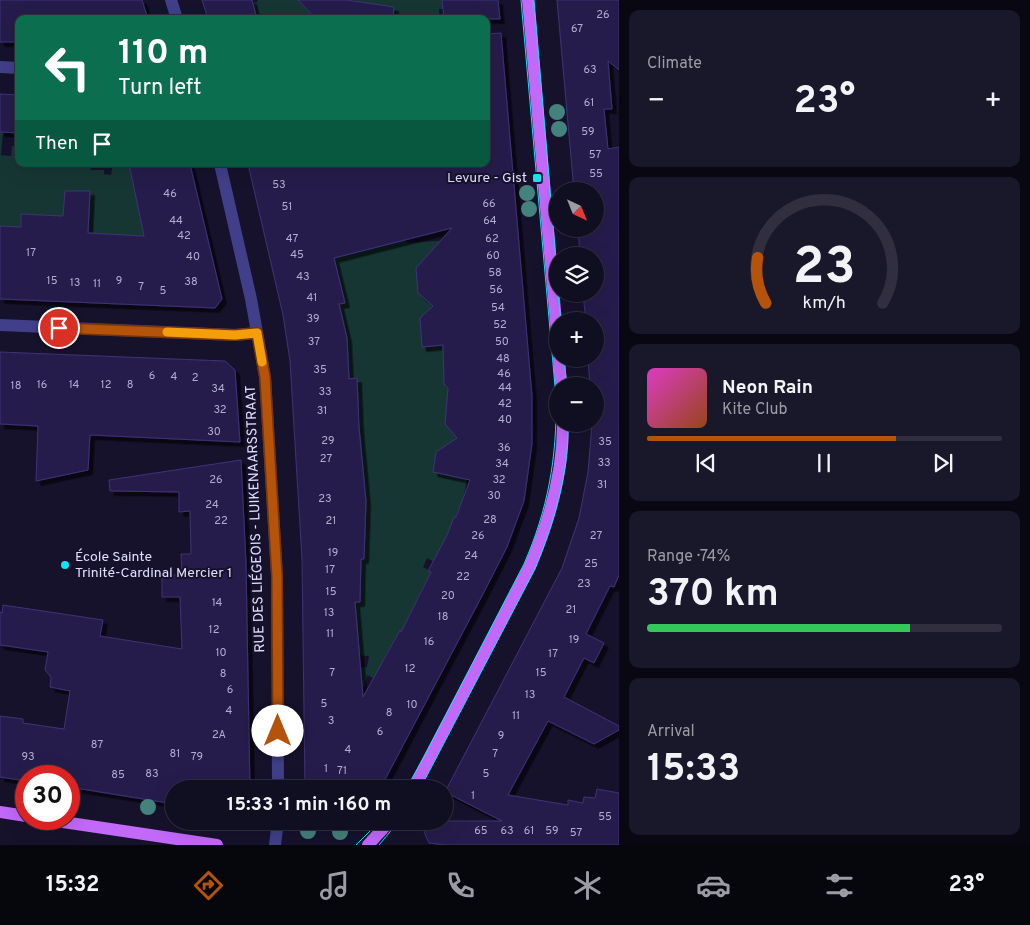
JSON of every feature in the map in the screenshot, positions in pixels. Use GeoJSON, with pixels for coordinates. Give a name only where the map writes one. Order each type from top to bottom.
{"type":"FeatureCollection","features":[{"type":"Feature","properties":{"kind":"main road"},"geometry":{"type":"LineString","coordinates":[[528,0],[555,312]]}},
{"type":"Feature","properties":{"kind":"main road"},"geometry":{"type":"LineString","coordinates":[[418,780],[539,545],[554,495],[559,468],[561,432]]}},
{"type":"Feature","properties":{"kind":"main road"},"geometry":{"type":"LineString","coordinates":[[0,812],[15,814]]}},
{"type":"Feature","properties":{"kind":"main road"},"geometry":{"type":"LineString","coordinates":[[80,824],[217,845]]}},
{"type":"Feature","properties":{"kind":"main road"},"geometry":{"type":"LineString","coordinates":[[368,845],[382,830]]}},
{"type":"Feature","properties":{"kind":"street"},"geometry":{"type":"LineString","coordinates":[[171,0],[176,15]]}},
{"type":"Feature","properties":{"kind":"street"},"geometry":{"type":"LineString","coordinates":[[0,67],[15,68]]}},
{"type":"Feature","properties":{"kind":"street","name":"RUE DES LIÉGEOIS - LUIKENAARSSTRAAT"},"geometry":{"type":"LineString","coordinates":[[221,167],[251,299],[265,377],[277,576],[278,780]]}},
{"type":"Feature","properties":{"kind":"street"},"geometry":{"type":"LineString","coordinates":[[0,325],[235,335],[257,333]]}},
{"type":"Feature","properties":{"kind":"street"},"geometry":{"type":"LineString","coordinates":[[275,845],[277,830]]}},
{"type":"Feature","properties":{"kind":"green space"},"geometry":{"type":"Polygon","coordinates":[[[257,0],[298,0],[312,15],[256,15],[253,3],[258,2],[257,0]]]}},
{"type":"Feature","properties":{"kind":"green space"},"geometry":{"type":"Polygon","coordinates":[[[354,0],[442,0],[443,9],[439,9],[440,15],[362,15],[364,3],[354,0]]]}},
{"type":"Feature","properties":{"kind":"green space"},"geometry":{"type":"Polygon","coordinates":[[[0,132],[3,132],[1,155],[11,156],[12,146],[15,146],[15,167],[90,167],[91,170],[104,170],[104,174],[111,175],[112,167],[135,167],[145,203],[139,213],[140,218],[162,241],[98,234],[98,248],[21,215],[20,246],[0,226],[0,132]]]}},
{"type":"Feature","properties":{"kind":"green space"},"geometry":{"type":"Polygon","coordinates":[[[380,167],[393,167],[404,216],[405,240],[409,243],[450,240],[453,292],[420,319],[422,343],[459,343],[444,384],[481,431],[436,454],[433,472],[467,480],[463,499],[436,563],[427,558],[423,567],[435,574],[424,585],[401,632],[399,631],[383,660],[391,688],[367,675],[365,687],[341,687],[360,667],[367,667],[369,656],[342,655],[355,602],[357,559],[364,559],[364,547],[356,537],[365,536],[365,528],[351,493],[366,493],[365,482],[353,481],[351,424],[360,423],[360,417],[350,418],[350,402],[358,401],[357,379],[349,379],[348,347],[339,304],[345,302],[339,279],[325,270],[380,171],[380,167]]]}},
{"type":"Feature","properties":{"kind":"building"},"geometry":{"type":"Polygon","coordinates":[[[0,0],[142,0],[147,15],[15,15],[15,42],[0,42],[0,0]]]}},
{"type":"Feature","properties":{"kind":"building"},"geometry":{"type":"Polygon","coordinates":[[[202,0],[252,0],[256,15],[207,15],[202,0]]]}},
{"type":"Feature","properties":{"kind":"building"},"geometry":{"type":"Polygon","coordinates":[[[298,0],[347,0],[394,7],[393,15],[312,15],[298,0]]]}},
{"type":"Feature","properties":{"kind":"building"},"geometry":{"type":"Polygon","coordinates":[[[442,0],[498,0],[500,19],[490,19],[490,15],[444,15],[442,0]]]}},
{"type":"Feature","properties":{"kind":"building"},"geometry":{"type":"Polygon","coordinates":[[[557,0],[619,0],[619,70],[608,61],[612,109],[604,109],[608,149],[619,147],[619,575],[614,587],[610,586],[586,634],[604,643],[594,663],[584,658],[564,697],[619,726],[619,730],[594,744],[548,721],[508,795],[568,805],[568,800],[583,803],[584,797],[595,798],[597,789],[619,793],[619,845],[444,845],[429,843],[425,830],[453,830],[453,821],[502,821],[453,796],[453,780],[451,780],[562,568],[579,518],[588,472],[591,432],[604,432],[604,377],[589,377],[589,367],[604,367],[604,312],[585,312],[584,302],[604,302],[604,247],[579,247],[579,238],[604,238],[604,182],[573,182],[557,0]]]}},
{"type":"Feature","properties":{"kind":"building"},"geometry":{"type":"Polygon","coordinates":[[[501,33],[532,396],[532,444],[524,501],[507,547],[385,780],[305,780],[302,559],[290,361],[283,315],[249,167],[490,167],[490,34],[501,33]],[[452,228],[334,258],[345,303],[339,304],[347,338],[349,379],[357,378],[359,427],[366,501],[364,559],[361,559],[360,602],[355,602],[363,697],[400,630],[401,632],[431,572],[428,571],[447,535],[454,517],[456,517],[470,480],[433,472],[436,452],[457,438],[445,424],[448,388],[444,384],[443,345],[422,347],[420,318],[433,306],[418,293],[416,268],[452,228]]]}},
{"type":"Feature","properties":{"kind":"building"},"geometry":{"type":"Polygon","coordinates":[[[0,94],[15,95],[15,133],[0,132],[0,94]]]}},
{"type":"Feature","properties":{"kind":"building"},"geometry":{"type":"Polygon","coordinates":[[[130,167],[191,167],[222,299],[215,308],[0,299],[0,226],[21,227],[21,214],[63,216],[65,191],[90,191],[88,233],[144,236],[130,167]]]}},
{"type":"Feature","properties":{"kind":"building"},"geometry":{"type":"Polygon","coordinates":[[[0,352],[225,361],[235,370],[240,442],[90,435],[88,470],[36,481],[38,426],[0,424],[0,352]]]}},
{"type":"Feature","properties":{"kind":"building"},"geometry":{"type":"Polygon","coordinates":[[[241,460],[246,563],[250,780],[165,780],[165,803],[80,789],[80,765],[15,765],[15,779],[0,777],[0,716],[23,719],[23,723],[64,729],[70,691],[50,687],[51,677],[45,670],[48,652],[0,645],[0,612],[2,613],[3,605],[103,620],[100,636],[182,649],[180,597],[162,597],[162,575],[182,575],[181,554],[191,554],[190,511],[179,512],[179,492],[110,491],[109,480],[241,460]]]}},
{"type":"Feature","properties":{"kind":"tram line"},"geometry":{"type":"LineString","coordinates":[[411,780],[524,564],[545,503],[553,462],[556,398],[521,0]]}},
{"type":"Feature","properties":{"kind":"tram line"},"geometry":{"type":"LineString","coordinates":[[534,0],[555,247]]}},
{"type":"Feature","properties":{"kind":"tram line"},"geometry":{"type":"LineString","coordinates":[[559,302],[560,312]]}},
{"type":"Feature","properties":{"kind":"tram line"},"geometry":{"type":"LineString","coordinates":[[565,367],[566,377]]}},
{"type":"Feature","properties":{"kind":"tram line"},"geometry":{"type":"LineString","coordinates":[[425,780],[535,569],[559,498],[566,461],[568,432]]}},
{"type":"Feature","properties":{"kind":"tram line"},"geometry":{"type":"LineString","coordinates":[[356,845],[371,830]]}},
{"type":"Feature","properties":{"kind":"tram line"},"geometry":{"type":"LineString","coordinates":[[379,845],[392,830]]}},
{"type":"Feature","properties":{"kind":"slow traffic"},"geometry":{"type":"LineString","coordinates":[[167,332],[235,335],[257,333],[262,362]]}},
{"type":"Feature","properties":{"kind":"place","name":"Levure - Gist"},"geometry":{"type":"Point","coordinates":[537,178]}},
{"type":"Feature","properties":{"kind":"place","name":"École Sainte Trinité-Cardinal Mercier 1"},"geometry":{"type":"Point","coordinates":[65,565]}},
{"type":"Feature","properties":{"kind":"route"},"geometry":{"type":"LineString","coordinates":[[59,328],[235,335],[257,333],[265,377],[277,576],[278,731]]}}]}
